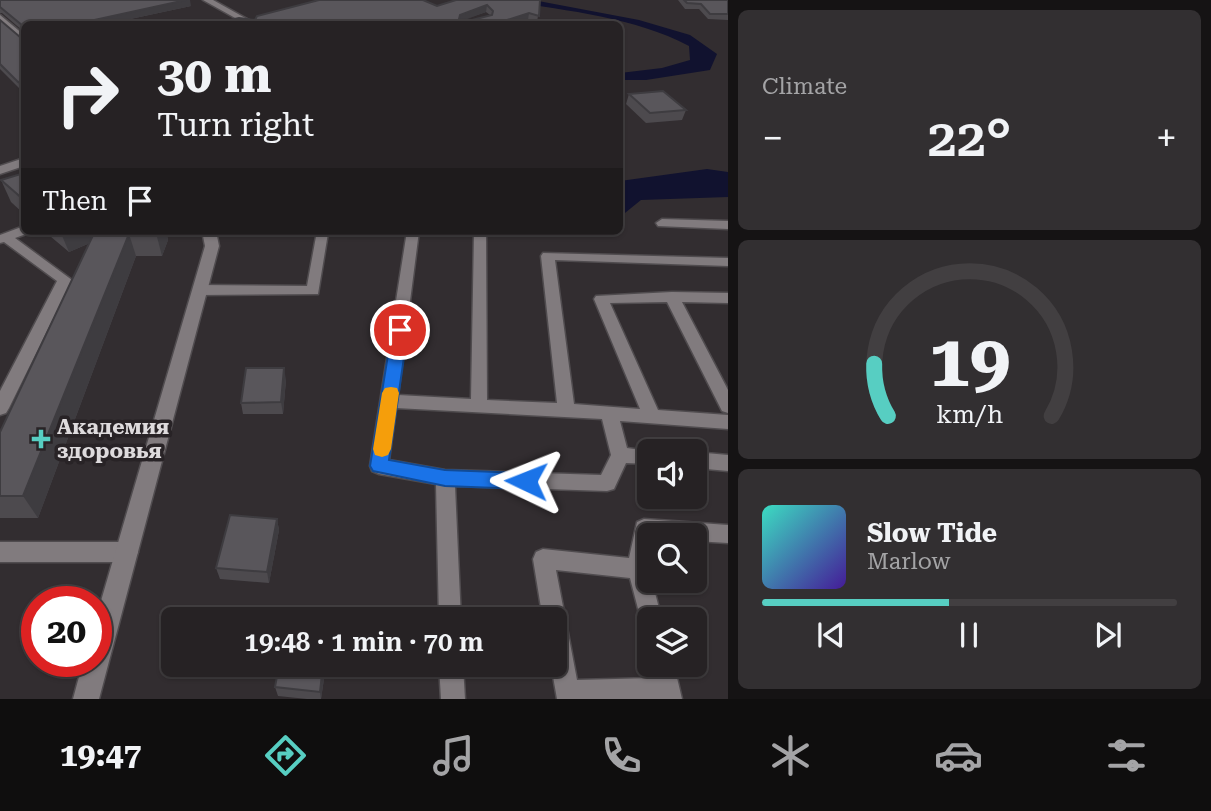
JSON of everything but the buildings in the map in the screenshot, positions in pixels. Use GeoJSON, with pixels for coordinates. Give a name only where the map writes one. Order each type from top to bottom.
{"type":"FeatureCollection","features":[{"type":"Feature","properties":{"kind":"street"},"geometry":{"type":"LineString","coordinates":[[207,0],[252,21]]}},
{"type":"Feature","properties":{"kind":"street"},"geometry":{"type":"LineString","coordinates":[[0,18],[21,36]]}},
{"type":"Feature","properties":{"kind":"street"},"geometry":{"type":"LineString","coordinates":[[0,170],[21,163]]}},
{"type":"Feature","properties":{"kind":"street"},"geometry":{"type":"LineString","coordinates":[[86,699],[212,246],[210,235]]}},
{"type":"Feature","properties":{"kind":"lane"},"geometry":{"type":"LineString","coordinates":[[662,223],[728,225]]}},
{"type":"Feature","properties":{"kind":"lane"},"geometry":{"type":"LineString","coordinates":[[3,238],[21,231]]}},
{"type":"Feature","properties":{"kind":"lane"},"geometry":{"type":"LineString","coordinates":[[200,290],[313,291],[323,235]]}},
{"type":"Feature","properties":{"kind":"lane"},"geometry":{"type":"LineString","coordinates":[[413,235],[379,466],[445,478],[607,483],[620,455],[609,413]]}},
{"type":"Feature","properties":{"kind":"lane"},"geometry":{"type":"LineString","coordinates":[[479,237],[479,406]]}},
{"type":"Feature","properties":{"kind":"lane"},"geometry":{"type":"LineString","coordinates":[[0,408],[65,280],[3,238]]}},
{"type":"Feature","properties":{"kind":"lane"},"geometry":{"type":"LineString","coordinates":[[566,411],[548,256],[728,262]]}},
{"type":"Feature","properties":{"kind":"lane"},"geometry":{"type":"LineString","coordinates":[[672,297],[728,406]]}},
{"type":"Feature","properties":{"kind":"lane"},"geometry":{"type":"LineString","coordinates":[[652,416],[601,299],[728,298]]}},
{"type":"Feature","properties":{"kind":"lane"},"geometry":{"type":"LineString","coordinates":[[390,401],[728,422]]}},
{"type":"Feature","properties":{"kind":"lane"},"geometry":{"type":"LineString","coordinates":[[620,455],[637,456]]}},
{"type":"Feature","properties":{"kind":"lane"},"geometry":{"type":"LineString","coordinates":[[707,461],[728,463]]}},
{"type":"Feature","properties":{"kind":"lane"},"geometry":{"type":"LineString","coordinates":[[445,478],[450,607]]}},
{"type":"Feature","properties":{"kind":"lane"},"geometry":{"type":"LineString","coordinates":[[707,532],[728,534]]}},
{"type":"Feature","properties":{"kind":"lane"},"geometry":{"type":"LineString","coordinates":[[0,552],[128,552]]}},
{"type":"Feature","properties":{"kind":"lane"},"geometry":{"type":"LineString","coordinates":[[552,607],[543,559],[637,569]]}},
{"type":"Feature","properties":{"kind":"lane"},"geometry":{"type":"LineString","coordinates":[[452,677],[453,699]]}},
{"type":"Feature","properties":{"kind":"lane"},"geometry":{"type":"LineString","coordinates":[[565,677],[568,696],[669,695],[665,677]]}},
{"type":"Feature","properties":{"kind":"shaded area"},"geometry":{"type":"Polygon","coordinates":[[[502,0],[533,0],[639,20],[690,35],[717,54],[710,70],[646,80],[623,80],[623,73],[662,68],[690,60],[689,46],[623,21],[502,0]]]}},
{"type":"Feature","properties":{"kind":"shaded area"},"geometry":{"type":"Polygon","coordinates":[[[707,169],[728,172],[728,197],[641,200],[623,215],[623,181],[707,169]]]}},
{"type":"Feature","properties":{"kind":"slow traffic"},"geometry":{"type":"LineString","coordinates":[[382,449],[391,393]]}},
{"type":"Feature","properties":{"kind":"place","name":"Академия здоровья"},"geometry":{"type":"Point","coordinates":[41,439]}},
{"type":"Feature","properties":{"kind":"route"},"geometry":{"type":"LineString","coordinates":[[400,330],[379,466],[445,478],[526,481]]}}]}
